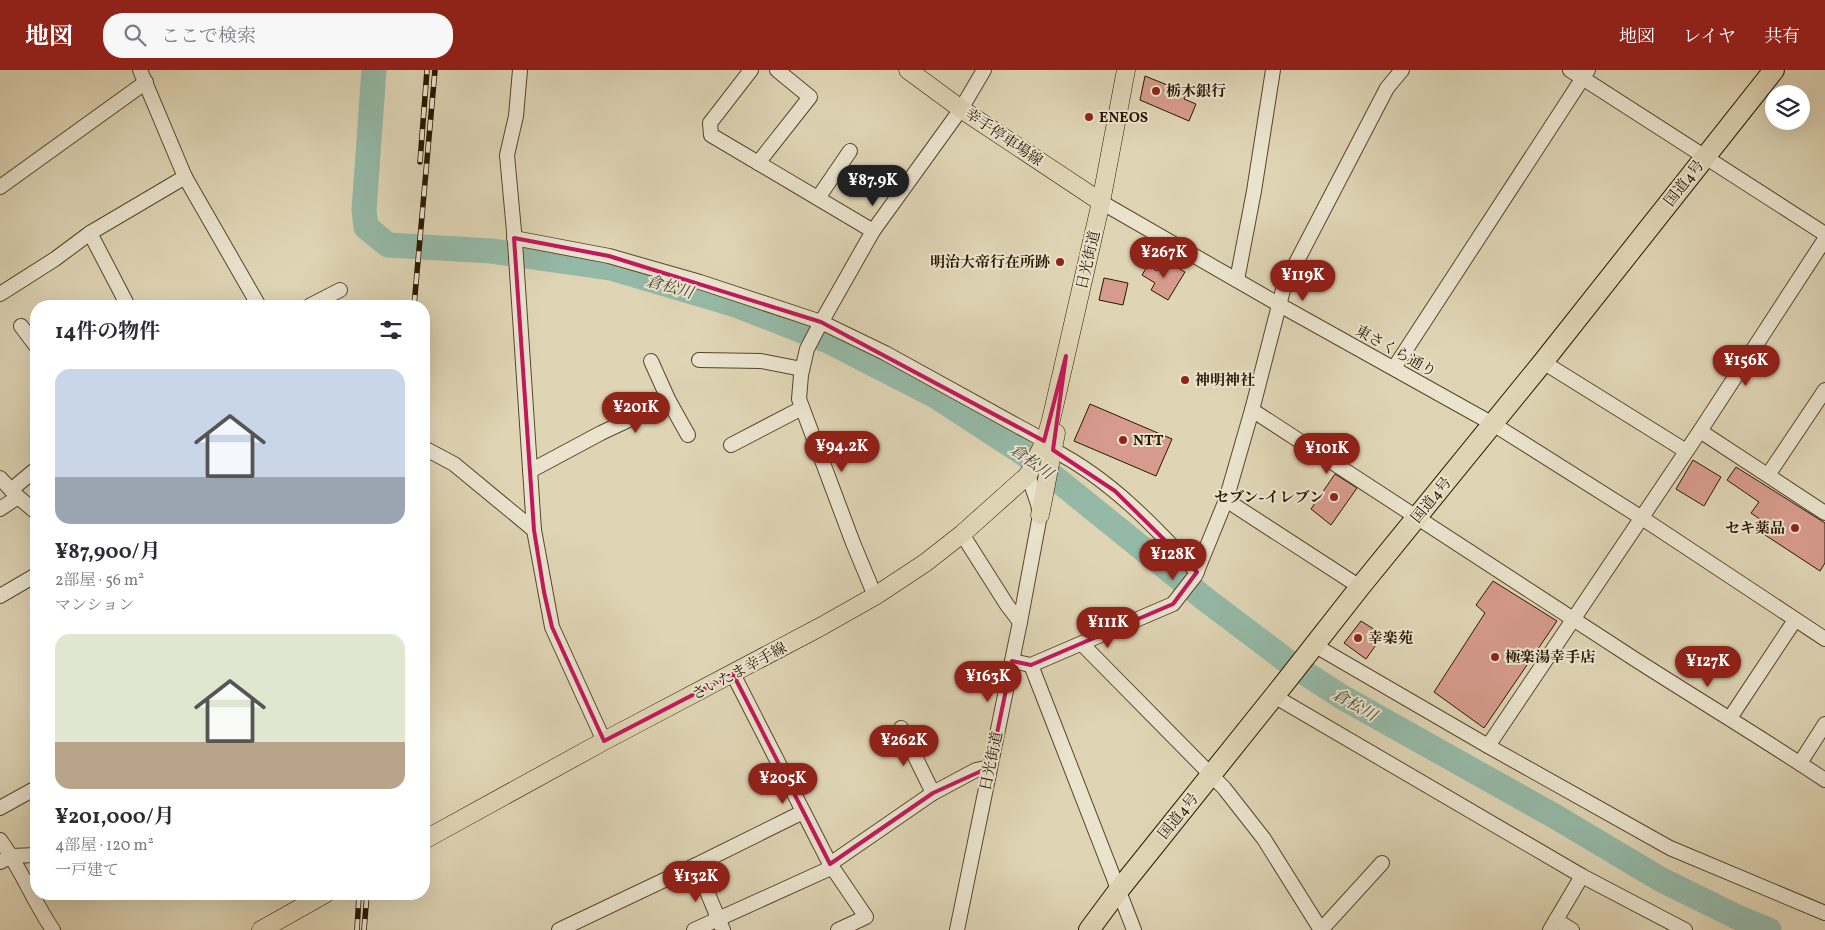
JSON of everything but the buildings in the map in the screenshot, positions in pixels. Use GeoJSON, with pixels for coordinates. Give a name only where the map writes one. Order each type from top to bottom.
{"type":"FeatureCollection","features":[{"type":"Feature","properties":{"kind":"highway","name":"国道4号"},"geometry":{"type":"LineString","coordinates":[[1089,930],[1118,890],[1543,362],[1774,70]]}},
{"type":"Feature","properties":{"kind":"main road","name":"幸手停車場線"},"geometry":{"type":"LineString","coordinates":[[908,70],[961,109],[1101,202]]}},
{"type":"Feature","properties":{"kind":"main road","name":"日光街道"},"geometry":{"type":"LineString","coordinates":[[1048,448],[1066,356],[1101,202],[1126,70]]}},
{"type":"Feature","properties":{"kind":"main road"},"geometry":{"type":"LineString","coordinates":[[1029,472],[1048,448]]}},
{"type":"Feature","properties":{"kind":"main road"},"geometry":{"type":"LineString","coordinates":[[1040,516],[1047,480],[1048,448]]}},
{"type":"Feature","properties":{"kind":"main road","name":"さいたま幸手線"},"geometry":{"type":"LineString","coordinates":[[430,837],[875,596],[925,563],[962,534],[1029,472]]}},
{"type":"Feature","properties":{"kind":"main road"},"geometry":{"type":"LineString","coordinates":[[261,930],[282,925],[317,900]]}},
{"type":"Feature","properties":{"kind":"street"},"geometry":{"type":"LineString","coordinates":[[520,70],[516,116],[507,155],[515,240],[534,530],[552,627],[604,741]]}},
{"type":"Feature","properties":{"kind":"street"},"geometry":{"type":"LineString","coordinates":[[751,70],[710,123],[711,135],[873,231]]}},
{"type":"Feature","properties":{"kind":"street"},"geometry":{"type":"LineString","coordinates":[[758,163],[810,97],[777,70]]}},
{"type":"Feature","properties":{"kind":"street"},"geometry":{"type":"LineString","coordinates":[[875,596],[799,399],[802,369],[807,349],[819,325],[873,231],[961,109],[984,70]]}},
{"type":"Feature","properties":{"kind":"street"},"geometry":{"type":"LineString","coordinates":[[1237,280],[1254,191],[1273,70]]}},
{"type":"Feature","properties":{"kind":"street"},"geometry":{"type":"LineString","coordinates":[[1012,661],[1031,665],[1173,604],[1196,574],[1226,500],[1252,410],[1284,286],[1387,88],[1402,70]]}},
{"type":"Feature","properties":{"kind":"street"},"geometry":{"type":"LineString","coordinates":[[1570,70],[1585,74],[1705,157],[1825,234]]}},
{"type":"Feature","properties":{"kind":"street"},"geometry":{"type":"LineString","coordinates":[[1394,368],[1585,74]]}},
{"type":"Feature","properties":{"kind":"street"},"geometry":{"type":"LineString","coordinates":[[0,187],[143,76],[185,177],[255,300]]}},
{"type":"Feature","properties":{"kind":"street"},"geometry":{"type":"LineString","coordinates":[[818,198],[850,151]]}},
{"type":"Feature","properties":{"kind":"street"},"geometry":{"type":"LineString","coordinates":[[0,294],[55,259],[90,233],[185,177]]}},
{"type":"Feature","properties":{"kind":"street","name":"東さくら通り"},"geometry":{"type":"LineString","coordinates":[[1101,202],[1278,304],[1493,424],[1642,518],[1825,639]]}},
{"type":"Feature","properties":{"kind":"street"},"geometry":{"type":"LineString","coordinates":[[90,233],[122,300]]}},
{"type":"Feature","properties":{"kind":"street"},"geometry":{"type":"LineString","coordinates":[[515,240],[609,256],[700,282],[819,325],[885,353],[1048,448],[1071,459],[1115,491],[1154,526],[1196,574]]}},
{"type":"Feature","properties":{"kind":"street"},"geometry":{"type":"LineString","coordinates":[[1488,746],[1700,431],[1825,240]]}},
{"type":"Feature","properties":{"kind":"street"},"geometry":{"type":"LineString","coordinates":[[321,300],[340,290]]}},
{"type":"Feature","properties":{"kind":"street"},"geometry":{"type":"LineString","coordinates":[[21,326],[30,338]]}},
{"type":"Feature","properties":{"kind":"street"},"geometry":{"type":"LineString","coordinates":[[699,360],[761,361],[802,369]]}},
{"type":"Feature","properties":{"kind":"street"},"geometry":{"type":"LineString","coordinates":[[651,361],[669,402],[688,435]]}},
{"type":"Feature","properties":{"kind":"street"},"geometry":{"type":"LineString","coordinates":[[1543,362],[1686,451]]}},
{"type":"Feature","properties":{"kind":"street"},"geometry":{"type":"LineString","coordinates":[[1768,475],[1825,390]]}},
{"type":"Feature","properties":{"kind":"street"},"geometry":{"type":"LineString","coordinates":[[530,470],[601,433],[669,402]]}},
{"type":"Feature","properties":{"kind":"street"},"geometry":{"type":"LineString","coordinates":[[732,445],[802,408]]}},
{"type":"Feature","properties":{"kind":"street"},"geometry":{"type":"LineString","coordinates":[[1252,410],[1418,516],[1574,620],[1825,780]]}},
{"type":"Feature","properties":{"kind":"street"},"geometry":{"type":"LineString","coordinates":[[1700,431],[1824,510]]}},
{"type":"Feature","properties":{"kind":"street"},"geometry":{"type":"LineString","coordinates":[[430,451],[454,464],[534,530]]}},
{"type":"Feature","properties":{"kind":"street","name":"日光街道"},"geometry":{"type":"LineString","coordinates":[[957,930],[1040,516],[1029,472]]}},
{"type":"Feature","properties":{"kind":"street"},"geometry":{"type":"LineString","coordinates":[[0,509],[30,476]]}},
{"type":"Feature","properties":{"kind":"street"},"geometry":{"type":"LineString","coordinates":[[0,478],[14,494],[30,507]]}},
{"type":"Feature","properties":{"kind":"street"},"geometry":{"type":"LineString","coordinates":[[1226,500],[1360,587]]}},
{"type":"Feature","properties":{"kind":"street"},"geometry":{"type":"LineString","coordinates":[[962,534],[1007,606],[1020,622]]}},
{"type":"Feature","properties":{"kind":"street"},"geometry":{"type":"LineString","coordinates":[[0,596],[30,578]]}},
{"type":"Feature","properties":{"kind":"street"},"geometry":{"type":"LineString","coordinates":[[1730,718],[1795,620]]}},
{"type":"Feature","properties":{"kind":"street"},"geometry":{"type":"LineString","coordinates":[[1082,644],[1212,774],[1264,839],[1321,930],[1382,863]]}},
{"type":"Feature","properties":{"kind":"street"},"geometry":{"type":"LineString","coordinates":[[1310,650],[1488,746],[1670,848],[1825,914]]}},
{"type":"Feature","properties":{"kind":"street"},"geometry":{"type":"LineString","coordinates":[[1031,665],[1134,930]]}},
{"type":"Feature","properties":{"kind":"street"},"geometry":{"type":"LineString","coordinates":[[733,674],[832,866],[866,917],[838,930]]}},
{"type":"Feature","properties":{"kind":"street"},"geometry":{"type":"LineString","coordinates":[[1274,696],[1582,876],[1686,930]]}},
{"type":"Feature","properties":{"kind":"street"},"geometry":{"type":"LineString","coordinates":[[1800,763],[1825,724]]}},
{"type":"Feature","properties":{"kind":"street"},"geometry":{"type":"LineString","coordinates":[[901,728],[933,792]]}},
{"type":"Feature","properties":{"kind":"street"},"geometry":{"type":"LineString","coordinates":[[694,930],[720,924],[832,866],[933,792],[976,770],[990,767]]}},
{"type":"Feature","properties":{"kind":"street"},"geometry":{"type":"LineString","coordinates":[[0,808],[30,791]]}},
{"type":"Feature","properties":{"kind":"street"},"geometry":{"type":"LineString","coordinates":[[559,930],[803,812]]}},
{"type":"Feature","properties":{"kind":"street"},"geometry":{"type":"LineString","coordinates":[[0,840],[6,859],[30,895]]}},
{"type":"Feature","properties":{"kind":"street"},"geometry":{"type":"LineString","coordinates":[[6,859],[30,857]]}},
{"type":"Feature","properties":{"kind":"street"},"geometry":{"type":"LineString","coordinates":[[696,865],[720,924]]}},
{"type":"Feature","properties":{"kind":"street"},"geometry":{"type":"LineString","coordinates":[[1572,930],[1553,925],[1582,876]]}},
{"type":"Feature","properties":{"kind":"street"},"geometry":{"type":"LineString","coordinates":[[33,900],[53,930]]}},
{"type":"Feature","properties":{"kind":"highlighted area"},"geometry":{"type":"Polygon","coordinates":[[[514,238],[609,256],[821,322],[1044,441],[1066,356],[1053,450],[1115,491],[1197,572],[1173,604],[1031,665],[1012,661],[990,767],[933,793],[830,864],[733,674],[604,741],[552,627],[544,592],[534,530],[514,238]]]}},
{"type":"Feature","properties":{"kind":"waterway","name":"倉松川"},"geometry":{"type":"LineString","coordinates":[[374,70],[364,210],[366,227],[388,245],[491,251],[611,268],[736,305],[828,341],[937,397],[1029,457],[1205,599],[1291,664],[1342,697],[1556,817],[1660,879],[1737,917],[1769,930]]}},
{"type":"Feature","properties":{"kind":"railway"},"geometry":{"type":"LineString","coordinates":[[420,162],[427,70]]}},
{"type":"Feature","properties":{"kind":"railway"},"geometry":{"type":"LineString","coordinates":[[415,300],[435,70]]}},
{"type":"Feature","properties":{"kind":"railway"},"geometry":{"type":"LineString","coordinates":[[357,930],[359,900]]}},
{"type":"Feature","properties":{"kind":"railway"},"geometry":{"type":"LineString","coordinates":[[364,930],[366,900]]}},
{"type":"Feature","properties":{"kind":"place","name":"栃木銀行"},"geometry":{"type":"Point","coordinates":[1156,91]}},
{"type":"Feature","properties":{"kind":"place","name":"ENEOS"},"geometry":{"type":"Point","coordinates":[1089,117]}},
{"type":"Feature","properties":{"kind":"place","name":"明治大帝行在所跡"},"geometry":{"type":"Point","coordinates":[1060,262]}},
{"type":"Feature","properties":{"kind":"place","name":"神明神社"},"geometry":{"type":"Point","coordinates":[1185,380]}},
{"type":"Feature","properties":{"kind":"place","name":"NTT"},"geometry":{"type":"Point","coordinates":[1123,440]}},
{"type":"Feature","properties":{"kind":"place","name":"セブン-イレブン"},"geometry":{"type":"Point","coordinates":[1334,497]}},
{"type":"Feature","properties":{"kind":"place","name":"セキ薬品"},"geometry":{"type":"Point","coordinates":[1795,528]}},
{"type":"Feature","properties":{"kind":"place","name":"幸楽苑"},"geometry":{"type":"Point","coordinates":[1358,638]}},
{"type":"Feature","properties":{"kind":"place","name":"極楽湯幸手店"},"geometry":{"type":"Point","coordinates":[1495,657]}}]}
